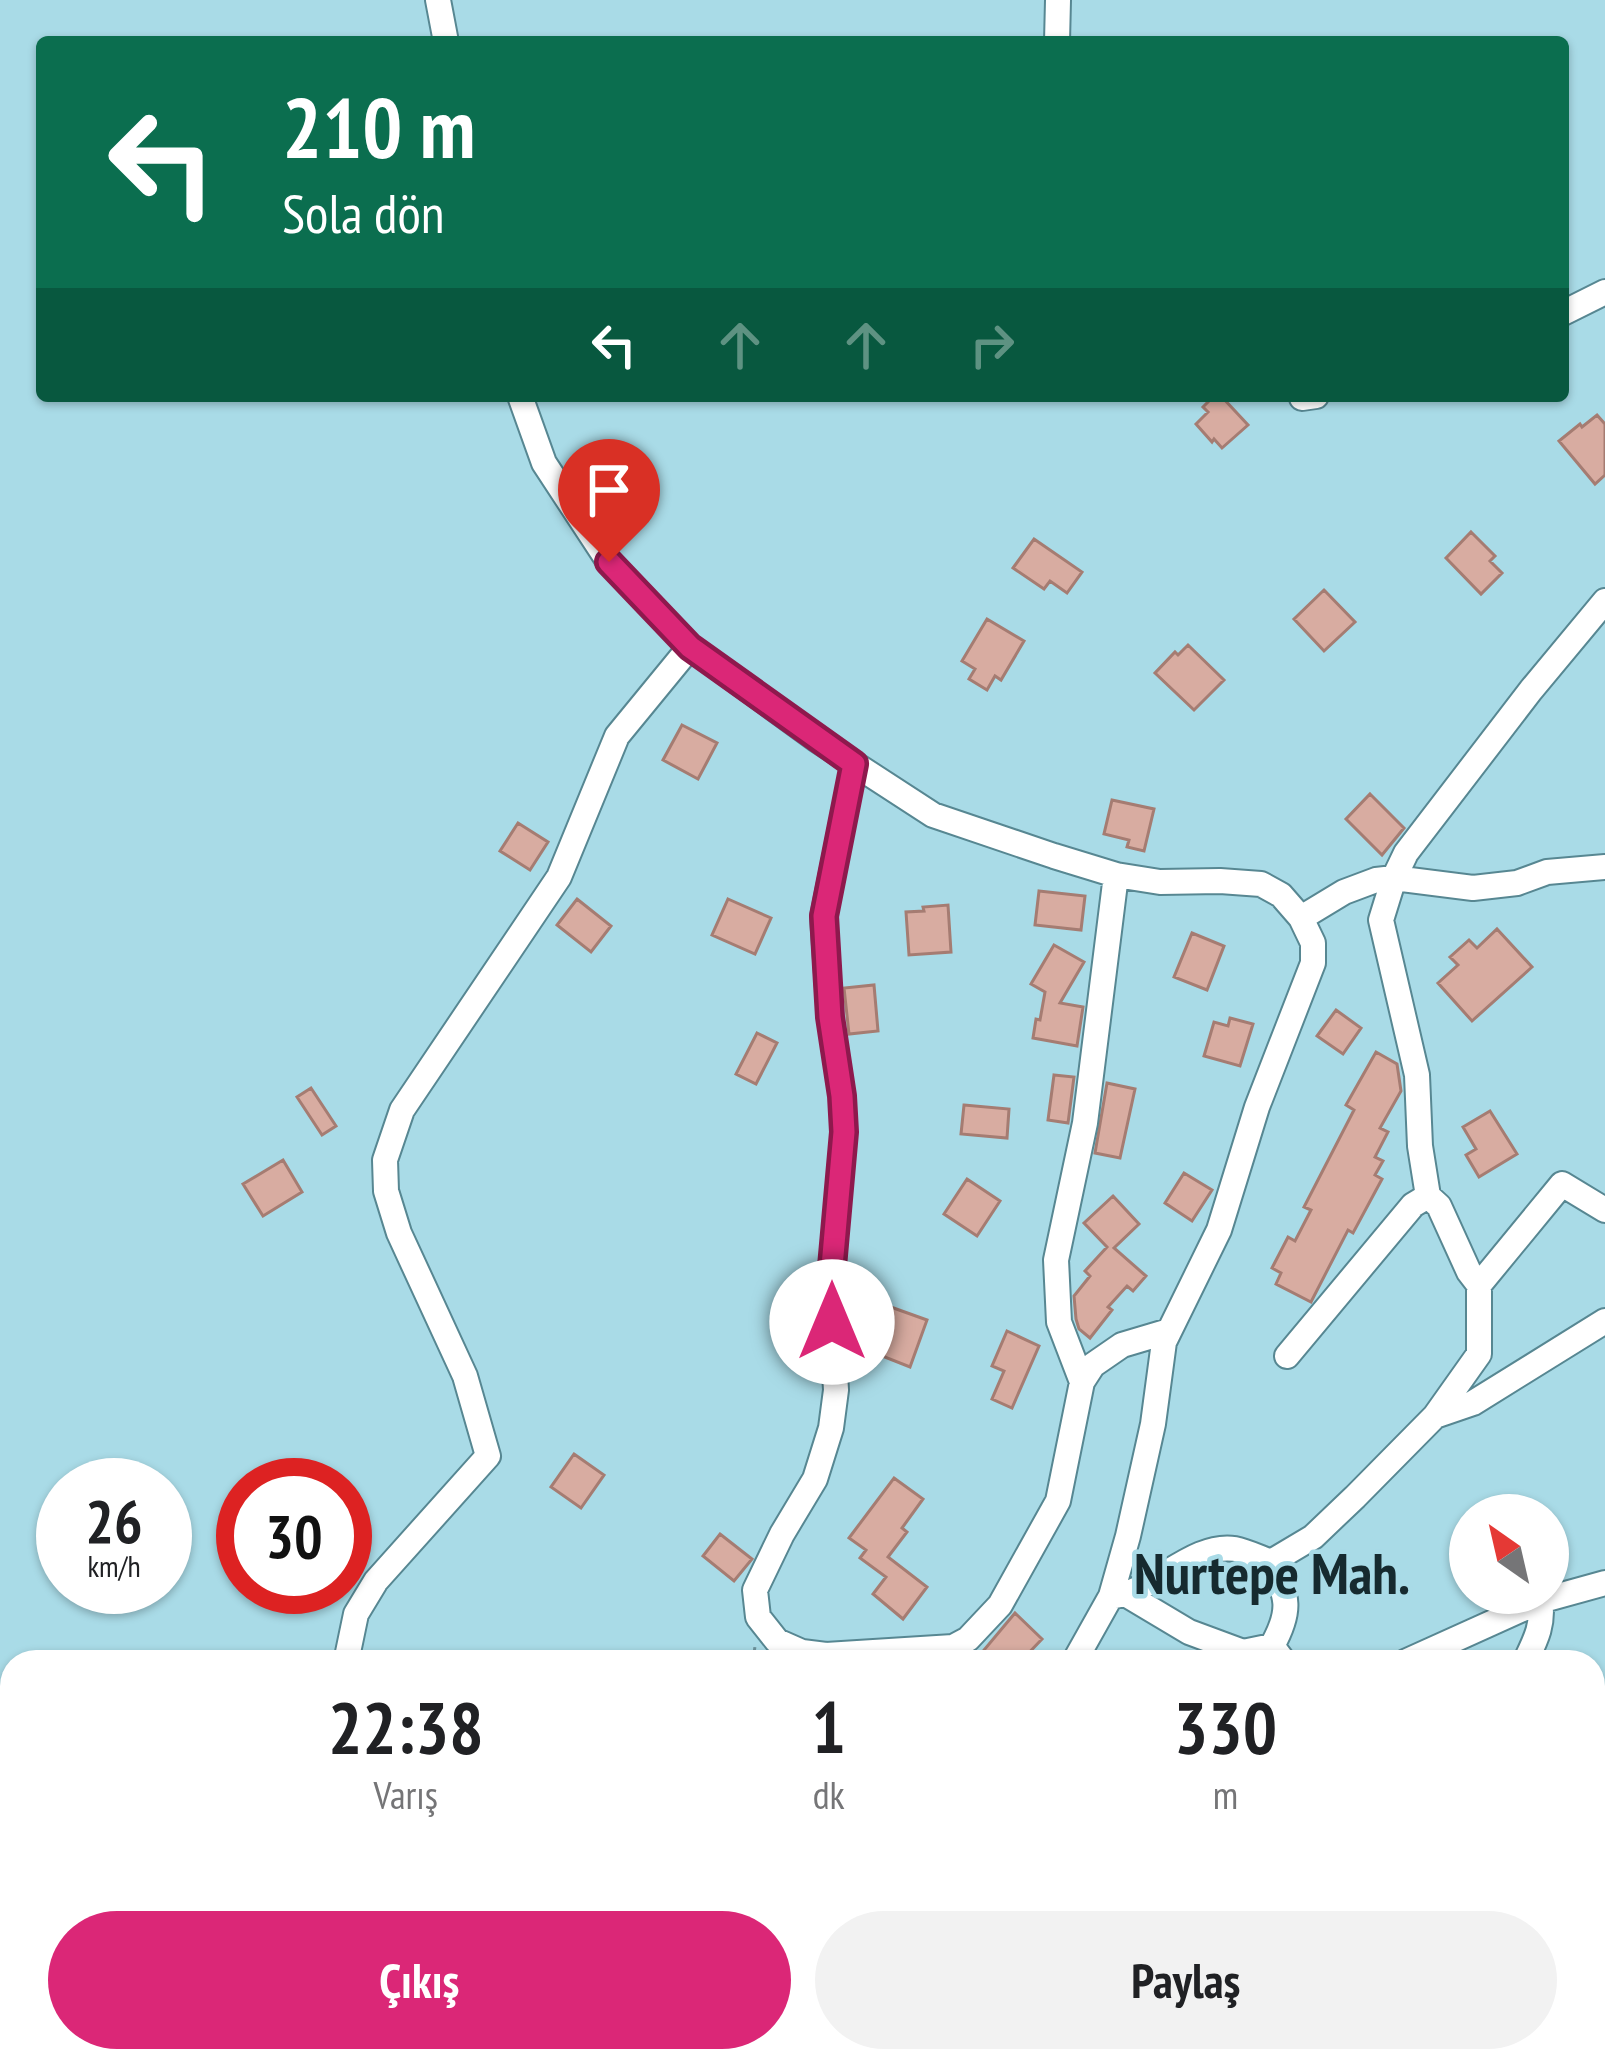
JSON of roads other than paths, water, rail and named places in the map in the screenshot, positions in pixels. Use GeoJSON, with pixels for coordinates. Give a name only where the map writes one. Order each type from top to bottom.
{"type":"FeatureCollection","features":[{"type":"Feature","properties":{"kind":"street"},"geometry":{"type":"LineString","coordinates":[[438,0],[445,36]]}},
{"type":"Feature","properties":{"kind":"street"},"geometry":{"type":"LineString","coordinates":[[1057,36],[1058,0]]}},
{"type":"Feature","properties":{"kind":"street"},"geometry":{"type":"LineString","coordinates":[[1569,310],[1605,292]]}},
{"type":"Feature","properties":{"kind":"street"},"geometry":{"type":"LineString","coordinates":[[522,402],[544,463],[609,562],[690,647],[854,764],[933,815],[1116,875],[1160,882],[1261,884],[1281,895],[1301,918],[1312,943],[1312,963],[1256,1107],[1219,1230],[1164,1342],[1119,1595],[1082,1650]]}},
{"type":"Feature","properties":{"kind":"street"},"geometry":{"type":"LineString","coordinates":[[1479,1285],[1439,1206],[1428,1196],[1417,1075],[1381,920],[1406,853],[1605,601]]}},
{"type":"Feature","properties":{"kind":"street"},"geometry":{"type":"LineString","coordinates":[[348,1650],[356,1614],[376,1580],[488,1456],[465,1376],[399,1233],[386,1191],[385,1160],[402,1110],[559,877],[617,736],[690,647]]}},
{"type":"Feature","properties":{"kind":"street"},"geometry":{"type":"LineString","coordinates":[[797,1650],[776,1641],[758,1617],[755,1590],[815,1479],[831,1428],[836,1390],[830,1289],[844,1132],[824,916],[854,764]]}},
{"type":"Feature","properties":{"kind":"street"},"geometry":{"type":"LineString","coordinates":[[1301,918],[1344,892],[1376,880],[1472,888],[1517,883],[1547,872],[1605,867]]}},
{"type":"Feature","properties":{"kind":"street"},"geometry":{"type":"LineString","coordinates":[[1082,1382],[1059,1322],[1056,1260],[1085,1123],[1116,875]]}},
{"type":"Feature","properties":{"kind":"street"},"geometry":{"type":"LineString","coordinates":[[1344,892],[1381,920]]}},
{"type":"Feature","properties":{"kind":"street"},"geometry":{"type":"LineString","coordinates":[[1271,1562],[1313,1537],[1435,1416],[1479,1354],[1479,1285],[1562,1184],[1605,1210]]}},
{"type":"Feature","properties":{"kind":"street"},"geometry":{"type":"LineString","coordinates":[[1287,1356],[1413,1205],[1428,1196]]}},
{"type":"Feature","properties":{"kind":"street"},"geometry":{"type":"LineString","coordinates":[[1435,1416],[1473,1403],[1605,1322]]}},
{"type":"Feature","properties":{"kind":"street"},"geometry":{"type":"LineString","coordinates":[[905,1650],[953,1647],[968,1639],[1000,1605],[1058,1502],[1082,1382],[1093,1365],[1122,1345],[1169,1331]]}},
{"type":"Feature","properties":{"kind":"street"},"geometry":{"type":"LineString","coordinates":[[1119,1595],[1209,1552],[1232,1548],[1271,1562],[1287,1595],[1279,1650]]}},
{"type":"Feature","properties":{"kind":"street"},"geometry":{"type":"LineString","coordinates":[[1569,1593],[1605,1583]]}},
{"type":"Feature","properties":{"kind":"street"},"geometry":{"type":"LineString","coordinates":[[1119,1595],[1189,1632],[1238,1650]]}},
{"type":"Feature","properties":{"kind":"street"},"geometry":{"type":"LineString","coordinates":[[1432,1650],[1511,1614]]}},
{"type":"Feature","properties":{"kind":"street"},"geometry":{"type":"LineString","coordinates":[[1531,1650],[1542,1614]]}},
{"type":"Feature","properties":{"kind":"district","name":"Nurtepe Mah."},"geometry":{"type":"Point","coordinates":[1272,1574]}}]}
